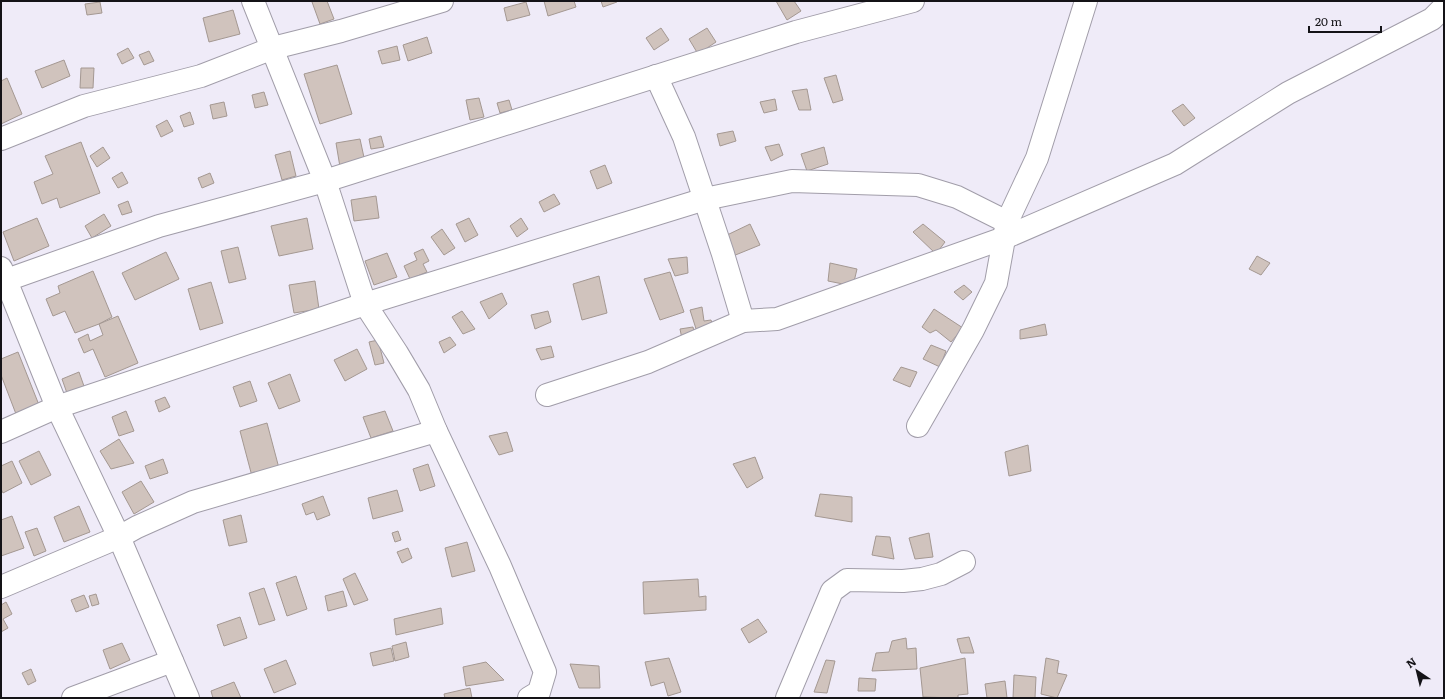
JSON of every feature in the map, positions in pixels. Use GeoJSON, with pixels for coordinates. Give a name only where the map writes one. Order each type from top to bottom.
{"type":"FeatureCollection","features":[{"type":"Feature","properties":{"kind":"street"},"geometry":{"type":"LineString","coordinates":[[253,1],[273,48],[325,182],[365,304],[419,390],[436,431],[500,566],[545,672],[538,692],[530,698]]}},
{"type":"Feature","properties":{"kind":"street"},"geometry":{"type":"LineString","coordinates":[[1,139],[84,106],[201,76],[273,48],[341,31],[442,1]]}},
{"type":"Feature","properties":{"kind":"street"},"geometry":{"type":"LineString","coordinates":[[188,698],[119,537],[57,407],[3,277],[159,226],[325,182],[796,32],[913,1]]}},
{"type":"Feature","properties":{"kind":"street"},"geometry":{"type":"LineString","coordinates":[[918,426],[973,330],[996,283],[1005,230],[1037,158],[1079,4]]}},
{"type":"Feature","properties":{"kind":"street"},"geometry":{"type":"LineString","coordinates":[[547,395],[648,362],[744,321],[777,319],[1175,164],[1288,93],[1432,19],[1444,7]]}},
{"type":"Feature","properties":{"kind":"street"},"geometry":{"type":"LineString","coordinates":[[656,76],[684,137],[744,321]]}},
{"type":"Feature","properties":{"kind":"street"},"geometry":{"type":"LineString","coordinates":[[1,432],[57,407],[365,304],[705,199],[792,181],[918,186],[957,197],[1005,230]]}},
{"type":"Feature","properties":{"kind":"street"},"geometry":{"type":"LineString","coordinates":[[1,588],[119,537],[137,527],[193,502],[436,431]]}},
{"type":"Feature","properties":{"kind":"street"},"geometry":{"type":"LineString","coordinates":[[787,698],[832,590],[847,580],[903,581],[922,579],[941,574],[964,562]]}},
{"type":"Feature","properties":{"kind":"street"},"geometry":{"type":"LineString","coordinates":[[73,698],[172,661]]}},
{"type":"Feature","properties":{"kind":"building"},"geometry":{"type":"Polygon","coordinates":[[[327,1],[334,19],[320,24],[312,2],[327,1]]]}},
{"type":"Feature","properties":{"kind":"building"},"geometry":{"type":"Polygon","coordinates":[[[544,1],[574,1],[576,7],[548,16],[544,1]]]}},
{"type":"Feature","properties":{"kind":"building"},"geometry":{"type":"Polygon","coordinates":[[[601,1],[616,1],[617,2],[603,7],[601,1]]]}},
{"type":"Feature","properties":{"kind":"building"},"geometry":{"type":"Polygon","coordinates":[[[776,1],[794,1],[801,11],[787,20],[776,1]]]}},
{"type":"Feature","properties":{"kind":"building"},"geometry":{"type":"Polygon","coordinates":[[[100,2],[102,13],[87,15],[85,4],[100,2]]]}},
{"type":"Feature","properties":{"kind":"building"},"geometry":{"type":"Polygon","coordinates":[[[526,2],[530,15],[507,21],[504,8],[526,2]]]}},
{"type":"Feature","properties":{"kind":"building"},"geometry":{"type":"Polygon","coordinates":[[[233,10],[240,34],[209,42],[203,18],[233,10]]]}},
{"type":"Feature","properties":{"kind":"building"},"geometry":{"type":"Polygon","coordinates":[[[661,28],[669,40],[654,50],[646,38],[661,28]]]}},
{"type":"Feature","properties":{"kind":"building"},"geometry":{"type":"Polygon","coordinates":[[[707,28],[716,42],[698,54],[689,39],[707,28]]]}},
{"type":"Feature","properties":{"kind":"building"},"geometry":{"type":"Polygon","coordinates":[[[427,37],[432,53],[408,61],[403,45],[427,37]]]}},
{"type":"Feature","properties":{"kind":"building"},"geometry":{"type":"Polygon","coordinates":[[[397,46],[400,60],[382,64],[378,51],[397,46]]]}},
{"type":"Feature","properties":{"kind":"building"},"geometry":{"type":"Polygon","coordinates":[[[128,48],[134,58],[122,64],[117,54],[128,48]]]}},
{"type":"Feature","properties":{"kind":"building"},"geometry":{"type":"Polygon","coordinates":[[[149,51],[154,61],[144,65],[139,55],[149,51]]]}},
{"type":"Feature","properties":{"kind":"building"},"geometry":{"type":"Polygon","coordinates":[[[64,60],[70,76],[42,88],[35,71],[64,60]]]}},
{"type":"Feature","properties":{"kind":"building"},"geometry":{"type":"Polygon","coordinates":[[[337,65],[352,114],[320,124],[304,74],[337,65]]]}},
{"type":"Feature","properties":{"kind":"building"},"geometry":{"type":"Polygon","coordinates":[[[81,68],[94,68],[93,88],[80,88],[81,68]]]}},
{"type":"Feature","properties":{"kind":"building"},"geometry":{"type":"Polygon","coordinates":[[[836,75],[843,100],[833,103],[824,78],[836,75]]]}},
{"type":"Feature","properties":{"kind":"building"},"geometry":{"type":"Polygon","coordinates":[[[7,78],[22,114],[1,124],[1,81],[7,78]]]}},
{"type":"Feature","properties":{"kind":"building"},"geometry":{"type":"Polygon","coordinates":[[[807,89],[811,110],[799,110],[792,91],[807,89]]]}},
{"type":"Feature","properties":{"kind":"building"},"geometry":{"type":"Polygon","coordinates":[[[264,92],[268,105],[255,108],[252,95],[264,92]]]}},
{"type":"Feature","properties":{"kind":"building"},"geometry":{"type":"Polygon","coordinates":[[[479,98],[484,117],[470,120],[466,100],[479,98]]]}},
{"type":"Feature","properties":{"kind":"building"},"geometry":{"type":"Polygon","coordinates":[[[775,99],[777,110],[764,113],[760,102],[775,99]]]}},
{"type":"Feature","properties":{"kind":"building"},"geometry":{"type":"Polygon","coordinates":[[[509,100],[512,110],[500,113],[497,103],[509,100]]]}},
{"type":"Feature","properties":{"kind":"building"},"geometry":{"type":"Polygon","coordinates":[[[224,102],[227,116],[213,119],[210,105],[224,102]]]}},
{"type":"Feature","properties":{"kind":"building"},"geometry":{"type":"Polygon","coordinates":[[[1183,104],[1195,118],[1184,126],[1172,111],[1183,104]]]}},
{"type":"Feature","properties":{"kind":"building"},"geometry":{"type":"Polygon","coordinates":[[[190,112],[194,124],[184,127],[180,116],[190,112]]]}},
{"type":"Feature","properties":{"kind":"building"},"geometry":{"type":"Polygon","coordinates":[[[167,120],[173,131],[161,137],[156,126],[167,120]]]}},
{"type":"Feature","properties":{"kind":"building"},"geometry":{"type":"Polygon","coordinates":[[[733,131],[736,141],[720,146],[717,134],[733,131]]]}},
{"type":"Feature","properties":{"kind":"building"},"geometry":{"type":"Polygon","coordinates":[[[381,136],[384,147],[371,149],[369,139],[381,136]]]}},
{"type":"Feature","properties":{"kind":"building"},"geometry":{"type":"Polygon","coordinates":[[[360,139],[365,162],[340,167],[336,143],[360,139]]]}},
{"type":"Feature","properties":{"kind":"building"},"geometry":{"type":"Polygon","coordinates":[[[81,142],[100,193],[60,208],[57,198],[42,204],[34,182],[53,174],[45,156],[81,142]]]}},
{"type":"Feature","properties":{"kind":"building"},"geometry":{"type":"Polygon","coordinates":[[[779,144],[783,155],[771,161],[765,147],[779,144]]]}},
{"type":"Feature","properties":{"kind":"building"},"geometry":{"type":"Polygon","coordinates":[[[103,147],[110,158],[97,167],[90,156],[103,147]]]}},
{"type":"Feature","properties":{"kind":"building"},"geometry":{"type":"Polygon","coordinates":[[[824,147],[828,164],[807,171],[801,154],[824,147]]]}},
{"type":"Feature","properties":{"kind":"building"},"geometry":{"type":"Polygon","coordinates":[[[290,151],[296,176],[282,180],[275,155],[290,151]]]}},
{"type":"Feature","properties":{"kind":"building"},"geometry":{"type":"Polygon","coordinates":[[[605,165],[612,183],[597,189],[590,171],[605,165]]]}},
{"type":"Feature","properties":{"kind":"building"},"geometry":{"type":"Polygon","coordinates":[[[122,172],[128,183],[118,188],[112,178],[122,172]]]}},
{"type":"Feature","properties":{"kind":"building"},"geometry":{"type":"Polygon","coordinates":[[[210,173],[214,183],[202,188],[198,178],[210,173]]]}},
{"type":"Feature","properties":{"kind":"building"},"geometry":{"type":"Polygon","coordinates":[[[554,194],[560,204],[544,212],[539,202],[554,194]]]}},
{"type":"Feature","properties":{"kind":"building"},"geometry":{"type":"Polygon","coordinates":[[[376,196],[379,218],[354,221],[351,200],[376,196]]]}},
{"type":"Feature","properties":{"kind":"building"},"geometry":{"type":"Polygon","coordinates":[[[128,201],[132,212],[122,215],[118,205],[128,201]]]}},
{"type":"Feature","properties":{"kind":"building"},"geometry":{"type":"Polygon","coordinates":[[[104,214],[111,226],[92,238],[85,226],[104,214]]]}},
{"type":"Feature","properties":{"kind":"building"},"geometry":{"type":"Polygon","coordinates":[[[37,218],[49,246],[14,261],[3,232],[37,218]]]}},
{"type":"Feature","properties":{"kind":"building"},"geometry":{"type":"Polygon","coordinates":[[[307,218],[313,249],[279,256],[271,226],[307,218]]]}},
{"type":"Feature","properties":{"kind":"building"},"geometry":{"type":"Polygon","coordinates":[[[469,218],[478,235],[465,242],[456,224],[469,218]]]}},
{"type":"Feature","properties":{"kind":"building"},"geometry":{"type":"Polygon","coordinates":[[[521,218],[528,229],[517,237],[510,226],[521,218]]]}},
{"type":"Feature","properties":{"kind":"building"},"geometry":{"type":"Polygon","coordinates":[[[750,224],[760,245],[733,256],[725,236],[750,224]]]}},
{"type":"Feature","properties":{"kind":"building"},"geometry":{"type":"Polygon","coordinates":[[[923,224],[945,242],[936,254],[913,232],[923,224]]]}},
{"type":"Feature","properties":{"kind":"building"},"geometry":{"type":"Polygon","coordinates":[[[442,229],[455,248],[444,255],[431,237],[442,229]]]}},
{"type":"Feature","properties":{"kind":"building"},"geometry":{"type":"Polygon","coordinates":[[[238,247],[246,279],[229,283],[221,251],[238,247]]]}},
{"type":"Feature","properties":{"kind":"building"},"geometry":{"type":"Polygon","coordinates":[[[423,249],[429,261],[423,264],[427,272],[410,279],[404,266],[417,260],[414,253],[423,249]]]}},
{"type":"Feature","properties":{"kind":"building"},"geometry":{"type":"Polygon","coordinates":[[[166,252],[179,279],[135,300],[122,273],[166,252]]]}},
{"type":"Feature","properties":{"kind":"building"},"geometry":{"type":"Polygon","coordinates":[[[387,253],[397,277],[374,285],[365,261],[387,253]]]}},
{"type":"Feature","properties":{"kind":"building"},"geometry":{"type":"Polygon","coordinates":[[[1257,256],[1270,263],[1261,275],[1249,269],[1257,256]]]}},
{"type":"Feature","properties":{"kind":"building"},"geometry":{"type":"Polygon","coordinates":[[[687,257],[688,273],[675,276],[668,259],[687,257]]]}},
{"type":"Feature","properties":{"kind":"building"},"geometry":{"type":"Polygon","coordinates":[[[830,263],[857,269],[853,286],[828,281],[830,263]]]}},
{"type":"Feature","properties":{"kind":"building"},"geometry":{"type":"Polygon","coordinates":[[[93,271],[112,317],[99,324],[75,333],[65,311],[53,316],[46,299],[60,293],[58,286],[93,271]]]}},
{"type":"Feature","properties":{"kind":"building"},"geometry":{"type":"Polygon","coordinates":[[[670,272],[684,312],[660,320],[644,279],[670,272]]]}},
{"type":"Feature","properties":{"kind":"building"},"geometry":{"type":"Polygon","coordinates":[[[599,276],[607,313],[582,320],[573,284],[599,276]]]}},
{"type":"Feature","properties":{"kind":"building"},"geometry":{"type":"Polygon","coordinates":[[[315,281],[319,309],[294,313],[289,285],[315,281]]]}},
{"type":"Feature","properties":{"kind":"building"},"geometry":{"type":"Polygon","coordinates":[[[211,282],[223,323],[200,330],[188,289],[211,282]]]}},
{"type":"Feature","properties":{"kind":"building"},"geometry":{"type":"Polygon","coordinates":[[[964,285],[972,292],[963,300],[954,292],[964,285]]]}},
{"type":"Feature","properties":{"kind":"building"},"geometry":{"type":"Polygon","coordinates":[[[502,293],[507,304],[489,319],[480,302],[502,293]]]}},
{"type":"Feature","properties":{"kind":"building"},"geometry":{"type":"Polygon","coordinates":[[[702,307],[704,321],[711,320],[714,329],[698,335],[690,310],[702,307]]]}},
{"type":"Feature","properties":{"kind":"building"},"geometry":{"type":"Polygon","coordinates":[[[934,309],[963,328],[951,342],[936,330],[930,333],[922,327],[934,309]]]}},
{"type":"Feature","properties":{"kind":"building"},"geometry":{"type":"Polygon","coordinates":[[[462,311],[475,329],[463,334],[452,317],[462,311]]]}},
{"type":"Feature","properties":{"kind":"building"},"geometry":{"type":"Polygon","coordinates":[[[548,311],[551,322],[535,329],[531,315],[548,311]]]}},
{"type":"Feature","properties":{"kind":"building"},"geometry":{"type":"Polygon","coordinates":[[[118,316],[138,363],[105,377],[93,349],[84,353],[78,339],[88,334],[90,341],[103,335],[99,324],[118,316]]]}},
{"type":"Feature","properties":{"kind":"building"},"geometry":{"type":"Polygon","coordinates":[[[1045,324],[1047,335],[1020,339],[1020,330],[1045,324]]]}},
{"type":"Feature","properties":{"kind":"building"},"geometry":{"type":"Polygon","coordinates":[[[693,327],[696,340],[683,344],[680,329],[693,327]]]}},
{"type":"Feature","properties":{"kind":"building"},"geometry":{"type":"Polygon","coordinates":[[[450,337],[456,345],[444,353],[439,342],[450,337]]]}},
{"type":"Feature","properties":{"kind":"building"},"geometry":{"type":"Polygon","coordinates":[[[378,340],[384,363],[375,365],[369,342],[378,340]]]}},
{"type":"Feature","properties":{"kind":"building"},"geometry":{"type":"Polygon","coordinates":[[[931,345],[946,351],[940,367],[923,359],[931,345]]]}},
{"type":"Feature","properties":{"kind":"building"},"geometry":{"type":"Polygon","coordinates":[[[551,346],[554,357],[541,360],[536,349],[551,346]]]}},
{"type":"Feature","properties":{"kind":"building"},"geometry":{"type":"Polygon","coordinates":[[[357,349],[367,369],[345,381],[334,360],[357,349]]]}},
{"type":"Feature","properties":{"kind":"building"},"geometry":{"type":"Polygon","coordinates":[[[18,352],[39,405],[16,414],[1,375],[1,359],[18,352]]]}},
{"type":"Feature","properties":{"kind":"building"},"geometry":{"type":"Polygon","coordinates":[[[901,367],[917,372],[910,387],[893,380],[901,367]]]}},
{"type":"Feature","properties":{"kind":"building"},"geometry":{"type":"Polygon","coordinates":[[[79,372],[85,389],[68,396],[62,379],[79,372]]]}},
{"type":"Feature","properties":{"kind":"building"},"geometry":{"type":"Polygon","coordinates":[[[290,374],[300,401],[279,409],[268,383],[290,374]]]}},
{"type":"Feature","properties":{"kind":"building"},"geometry":{"type":"Polygon","coordinates":[[[250,381],[257,401],[240,407],[233,387],[250,381]]]}},
{"type":"Feature","properties":{"kind":"building"},"geometry":{"type":"Polygon","coordinates":[[[165,397],[170,407],[159,412],[155,401],[165,397]]]}},
{"type":"Feature","properties":{"kind":"building"},"geometry":{"type":"Polygon","coordinates":[[[126,411],[134,431],[119,436],[112,417],[126,411]]]}},
{"type":"Feature","properties":{"kind":"building"},"geometry":{"type":"Polygon","coordinates":[[[385,411],[393,431],[371,438],[363,417],[385,411]]]}},
{"type":"Feature","properties":{"kind":"building"},"geometry":{"type":"Polygon","coordinates":[[[267,423],[280,472],[253,480],[240,431],[267,423]]]}},
{"type":"Feature","properties":{"kind":"building"},"geometry":{"type":"Polygon","coordinates":[[[507,432],[513,451],[499,455],[489,436],[507,432]]]}},
{"type":"Feature","properties":{"kind":"building"},"geometry":{"type":"Polygon","coordinates":[[[119,439],[134,463],[111,469],[100,451],[119,439]]]}},
{"type":"Feature","properties":{"kind":"building"},"geometry":{"type":"Polygon","coordinates":[[[1028,445],[1031,471],[1009,476],[1005,452],[1028,445]]]}},
{"type":"Feature","properties":{"kind":"building"},"geometry":{"type":"Polygon","coordinates":[[[39,451],[51,475],[31,485],[19,461],[39,451]]]}},
{"type":"Feature","properties":{"kind":"building"},"geometry":{"type":"Polygon","coordinates":[[[755,457],[763,478],[747,488],[733,464],[755,457]]]}},
{"type":"Feature","properties":{"kind":"building"},"geometry":{"type":"Polygon","coordinates":[[[163,459],[168,473],[150,479],[145,466],[163,459]]]}},
{"type":"Feature","properties":{"kind":"building"},"geometry":{"type":"Polygon","coordinates":[[[12,461],[22,483],[3,493],[1,489],[1,466],[12,461]]]}},
{"type":"Feature","properties":{"kind":"building"},"geometry":{"type":"Polygon","coordinates":[[[428,464],[435,486],[420,491],[413,469],[428,464]]]}},
{"type":"Feature","properties":{"kind":"building"},"geometry":{"type":"Polygon","coordinates":[[[141,481],[154,502],[134,514],[122,492],[141,481]]]}},
{"type":"Feature","properties":{"kind":"building"},"geometry":{"type":"Polygon","coordinates":[[[397,490],[403,511],[373,519],[368,498],[397,490]]]}},
{"type":"Feature","properties":{"kind":"building"},"geometry":{"type":"Polygon","coordinates":[[[820,494],[852,497],[852,522],[815,516],[820,494]]]}},
{"type":"Feature","properties":{"kind":"building"},"geometry":{"type":"Polygon","coordinates":[[[323,496],[330,515],[317,520],[314,512],[306,515],[302,504],[323,496]]]}},
{"type":"Feature","properties":{"kind":"building"},"geometry":{"type":"Polygon","coordinates":[[[79,506],[90,532],[64,542],[54,517],[79,506]]]}},
{"type":"Feature","properties":{"kind":"building"},"geometry":{"type":"Polygon","coordinates":[[[241,515],[247,542],[229,546],[223,520],[241,515]]]}},
{"type":"Feature","properties":{"kind":"building"},"geometry":{"type":"Polygon","coordinates":[[[12,516],[24,548],[1,556],[1,520],[12,516]]]}},
{"type":"Feature","properties":{"kind":"building"},"geometry":{"type":"Polygon","coordinates":[[[37,528],[46,551],[34,556],[25,532],[37,528]]]}},
{"type":"Feature","properties":{"kind":"building"},"geometry":{"type":"Polygon","coordinates":[[[398,531],[401,540],[395,542],[392,533],[398,531]]]}},
{"type":"Feature","properties":{"kind":"building"},"geometry":{"type":"Polygon","coordinates":[[[929,533],[933,557],[915,559],[909,538],[929,533]]]}},
{"type":"Feature","properties":{"kind":"building"},"geometry":{"type":"Polygon","coordinates":[[[876,536],[890,537],[894,559],[872,555],[876,536]]]}},
{"type":"Feature","properties":{"kind":"building"},"geometry":{"type":"Polygon","coordinates":[[[467,542],[475,571],[452,577],[445,548],[467,542]]]}},
{"type":"Feature","properties":{"kind":"building"},"geometry":{"type":"Polygon","coordinates":[[[408,548],[412,558],[402,563],[397,552],[408,548]]]}},
{"type":"Feature","properties":{"kind":"building"},"geometry":{"type":"Polygon","coordinates":[[[355,573],[368,600],[354,605],[343,579],[355,573]]]}},
{"type":"Feature","properties":{"kind":"building"},"geometry":{"type":"Polygon","coordinates":[[[296,576],[307,609],[287,616],[276,583],[296,576]]]}},
{"type":"Feature","properties":{"kind":"building"},"geometry":{"type":"Polygon","coordinates":[[[698,579],[699,597],[706,596],[706,610],[644,614],[643,582],[698,579]]]}},
{"type":"Feature","properties":{"kind":"building"},"geometry":{"type":"Polygon","coordinates":[[[264,588],[275,620],[259,625],[249,593],[264,588]]]}},
{"type":"Feature","properties":{"kind":"building"},"geometry":{"type":"Polygon","coordinates":[[[343,591],[347,606],[328,611],[325,596],[343,591]]]}},
{"type":"Feature","properties":{"kind":"building"},"geometry":{"type":"Polygon","coordinates":[[[96,594],[99,604],[92,606],[89,596],[96,594]]]}},
{"type":"Feature","properties":{"kind":"building"},"geometry":{"type":"Polygon","coordinates":[[[84,595],[89,607],[76,612],[71,600],[84,595]]]}},
{"type":"Feature","properties":{"kind":"building"},"geometry":{"type":"Polygon","coordinates":[[[6,602],[12,614],[3,619],[8,628],[1,632],[1,605],[6,602]]]}},
{"type":"Feature","properties":{"kind":"building"},"geometry":{"type":"Polygon","coordinates":[[[441,608],[443,624],[396,635],[394,619],[441,608]]]}},
{"type":"Feature","properties":{"kind":"building"},"geometry":{"type":"Polygon","coordinates":[[[240,617],[247,638],[224,646],[217,625],[240,617]]]}},
{"type":"Feature","properties":{"kind":"building"},"geometry":{"type":"Polygon","coordinates":[[[758,619],[767,632],[749,643],[741,629],[758,619]]]}},
{"type":"Feature","properties":{"kind":"building"},"geometry":{"type":"Polygon","coordinates":[[[969,637],[974,653],[961,653],[957,639],[969,637]]]}},
{"type":"Feature","properties":{"kind":"building"},"geometry":{"type":"Polygon","coordinates":[[[906,638],[907,649],[916,648],[917,669],[872,671],[876,653],[889,652],[892,641],[906,638]]]}},
{"type":"Feature","properties":{"kind":"building"},"geometry":{"type":"Polygon","coordinates":[[[406,642],[409,657],[395,661],[392,646],[406,642]]]}},
{"type":"Feature","properties":{"kind":"building"},"geometry":{"type":"Polygon","coordinates":[[[122,643],[130,660],[110,669],[103,650],[122,643]]]}},
{"type":"Feature","properties":{"kind":"building"},"geometry":{"type":"Polygon","coordinates":[[[391,648],[394,661],[373,666],[370,653],[391,648]]]}},
{"type":"Feature","properties":{"kind":"building"},"geometry":{"type":"Polygon","coordinates":[[[669,658],[681,692],[668,696],[664,682],[651,686],[645,662],[669,658]]]}},
{"type":"Feature","properties":{"kind":"building"},"geometry":{"type":"Polygon","coordinates":[[[965,658],[968,694],[958,695],[958,698],[923,697],[920,668],[965,658]]]}},
{"type":"Feature","properties":{"kind":"building"},"geometry":{"type":"Polygon","coordinates":[[[1046,658],[1059,661],[1057,673],[1067,675],[1057,698],[1041,694],[1046,658]]]}},
{"type":"Feature","properties":{"kind":"building"},"geometry":{"type":"Polygon","coordinates":[[[286,660],[296,684],[274,693],[264,669],[286,660]]]}},
{"type":"Feature","properties":{"kind":"building"},"geometry":{"type":"Polygon","coordinates":[[[826,660],[835,661],[827,693],[814,692],[826,660]]]}},
{"type":"Feature","properties":{"kind":"building"},"geometry":{"type":"Polygon","coordinates":[[[486,662],[504,680],[466,686],[463,667],[486,662]]]}},
{"type":"Feature","properties":{"kind":"building"},"geometry":{"type":"Polygon","coordinates":[[[570,664],[599,666],[600,688],[579,688],[570,664]]]}},
{"type":"Feature","properties":{"kind":"building"},"geometry":{"type":"Polygon","coordinates":[[[31,669],[36,681],[28,685],[22,673],[31,669]]]}},
{"type":"Feature","properties":{"kind":"building"},"geometry":{"type":"Polygon","coordinates":[[[1014,675],[1036,677],[1035,698],[1013,698],[1014,675]]]}},
{"type":"Feature","properties":{"kind":"building"},"geometry":{"type":"Polygon","coordinates":[[[859,678],[876,679],[875,691],[858,691],[859,678]]]}},
{"type":"Feature","properties":{"kind":"building"},"geometry":{"type":"Polygon","coordinates":[[[1005,681],[1007,698],[987,698],[985,684],[1005,681]]]}},
{"type":"Feature","properties":{"kind":"building"},"geometry":{"type":"Polygon","coordinates":[[[234,682],[241,698],[213,698],[211,691],[234,682]]]}},
{"type":"Feature","properties":{"kind":"building"},"geometry":{"type":"Polygon","coordinates":[[[470,688],[472,698],[445,698],[444,694],[470,688]]]}}]}
